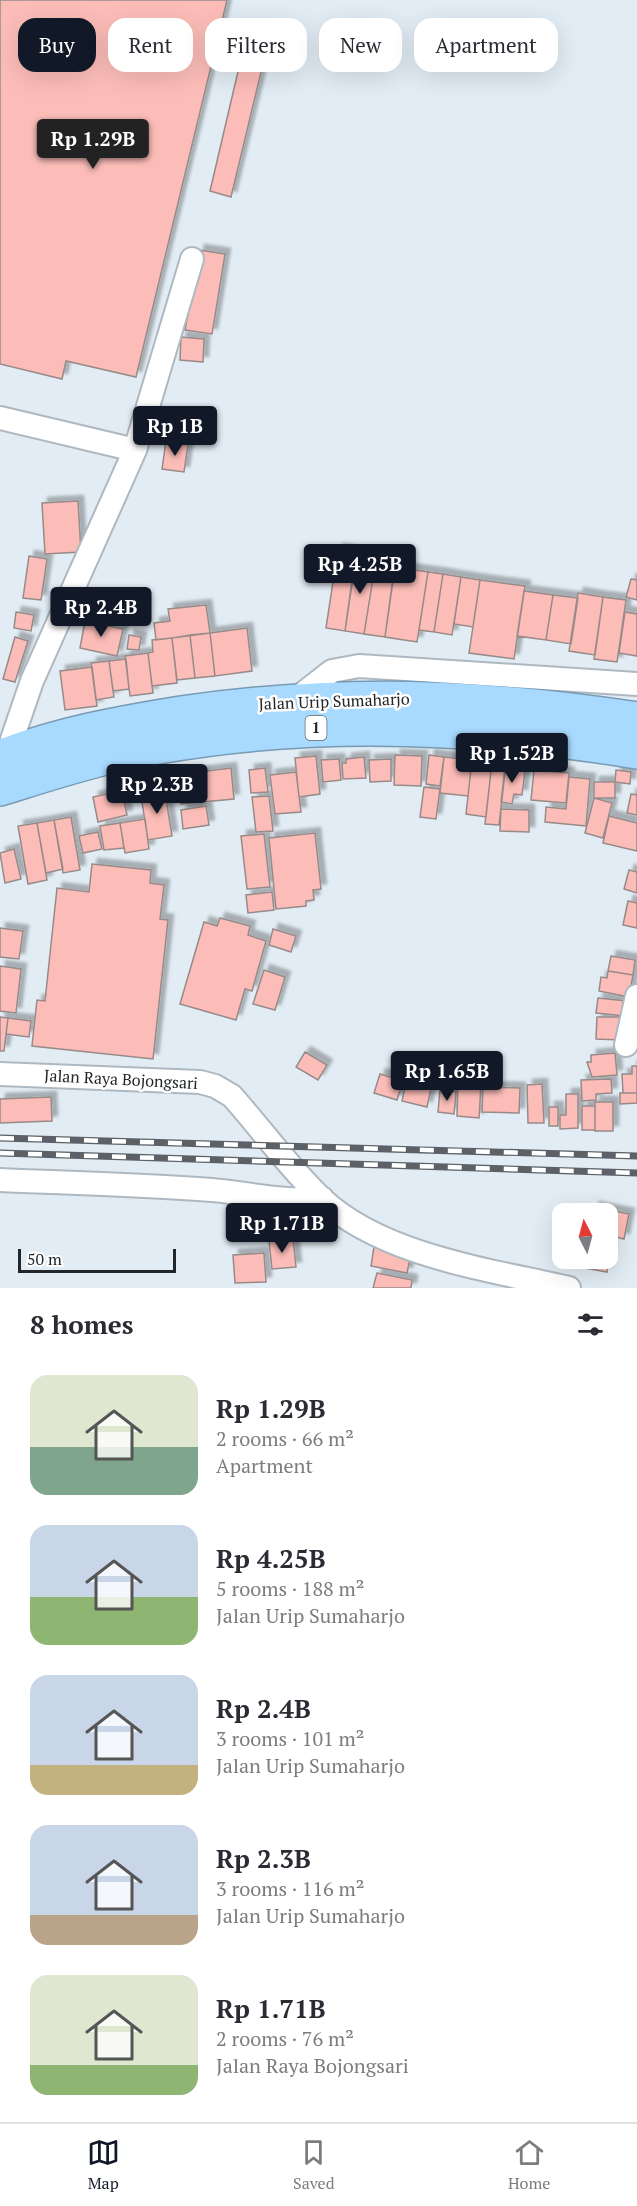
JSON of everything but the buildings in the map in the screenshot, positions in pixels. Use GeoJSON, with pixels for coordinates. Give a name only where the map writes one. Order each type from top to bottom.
{"type":"FeatureCollection","features":[{"type":"Feature","properties":{"kind":"highway","name":"Jalan Urip Sumaharjo"},"geometry":{"type":"LineString","coordinates":[[3,755],[118,723],[296,699],[355,696],[456,699],[536,706],[637,719]]}},
{"type":"Feature","properties":{"kind":"highway","name":"Jalan Urip Sumaharjo"},"geometry":{"type":"LineString","coordinates":[[0,789],[125,753],[220,737],[327,727],[411,728],[506,733],[637,752]]}},
{"type":"Feature","properties":{"kind":"street"},"geometry":{"type":"LineString","coordinates":[[3,755],[32,681],[135,450],[192,259]]}},
{"type":"Feature","properties":{"kind":"street"},"geometry":{"type":"LineString","coordinates":[[0,418],[135,450]]}},
{"type":"Feature","properties":{"kind":"street"},"geometry":{"type":"LineString","coordinates":[[296,699],[332,670],[359,666],[637,684]]}},
{"type":"Feature","properties":{"kind":"street"},"geometry":{"type":"LineString","coordinates":[[626,1045],[637,996]]}},
{"type":"Feature","properties":{"kind":"street","name":"Jalan Raya Bojongsari"},"geometry":{"type":"LineString","coordinates":[[0,1074],[178,1080],[214,1086],[232,1096],[322,1198],[357,1224],[429,1254],[569,1288]]}},
{"type":"Feature","properties":{"kind":"street"},"geometry":{"type":"LineString","coordinates":[[0,1180],[149,1185],[249,1193],[288,1199],[322,1198]]}},
{"type":"Feature","properties":{"kind":"railway"},"geometry":{"type":"LineString","coordinates":[[0,1138],[637,1156]]}},
{"type":"Feature","properties":{"kind":"railway"},"geometry":{"type":"LineString","coordinates":[[0,1153],[637,1173]]}}]}
